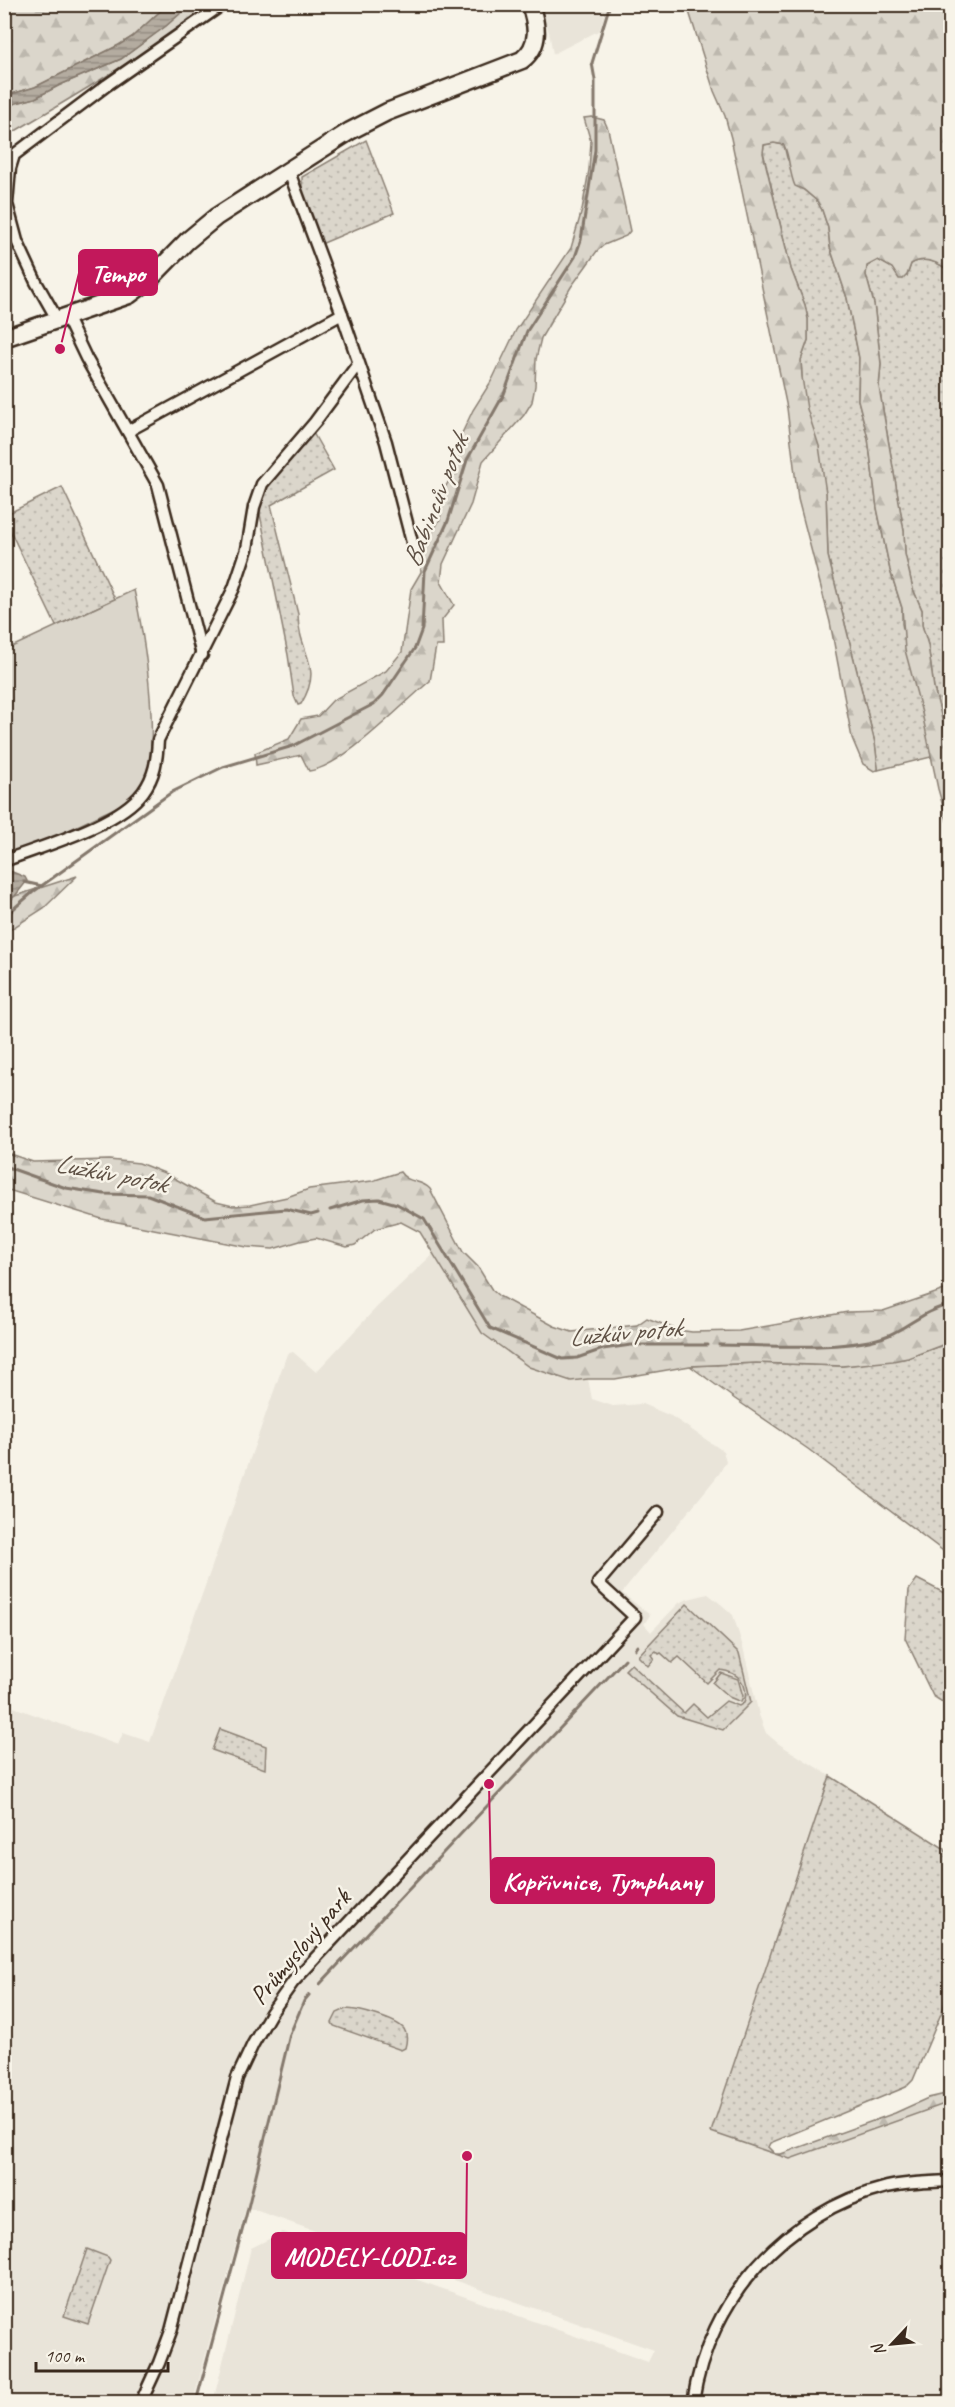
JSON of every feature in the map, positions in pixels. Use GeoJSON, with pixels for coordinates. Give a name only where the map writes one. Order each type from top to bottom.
{"type":"FeatureCollection","features":[{"type":"Feature","properties":{"kind":"main road"},"geometry":{"type":"LineString","coordinates":[[4,338],[117,300],[139,288],[205,225],[350,130],[387,112],[522,60],[532,51],[536,40],[530,4]]}},
{"type":"Feature","properties":{"kind":"street"},"geometry":{"type":"LineString","coordinates":[[202,655],[158,485],[90,365],[36,282],[16,241],[6,204],[11,160],[17,152],[107,85],[223,4]]}},
{"type":"Feature","properties":{"kind":"street"},"geometry":{"type":"LineString","coordinates":[[288,169],[342,314],[386,442],[414,550]]}},
{"type":"Feature","properties":{"kind":"street"},"geometry":{"type":"LineString","coordinates":[[128,431],[342,314]]}},
{"type":"Feature","properties":{"kind":"street"},"geometry":{"type":"LineString","coordinates":[[4,861],[109,820],[143,793],[157,762],[158,740],[226,607],[244,560],[256,498],[262,484],[315,422],[358,364]]}},
{"type":"Feature","properties":{"kind":"street","name":"Průmyslový park"},"geometry":{"type":"LineString","coordinates":[[141,2403],[159,2363],[177,2310],[237,2078],[257,2036],[293,1982],[635,1617],[598,1583],[658,1512]]}},
{"type":"Feature","properties":{"kind":"street"},"geometry":{"type":"LineString","coordinates":[[520,1727],[520,1739]]}},
{"type":"Feature","properties":{"kind":"street"},"geometry":{"type":"LineString","coordinates":[[693,2403],[701,2365],[713,2333],[749,2273],[773,2248],[799,2227],[829,2209],[857,2197],[886,2187],[918,2182],[951,2181]]}},
{"type":"Feature","properties":{"kind":"shaded area"},"geometry":{"type":"Polygon","coordinates":[[[167,5],[190,5],[121,59],[35,98],[5,106],[5,96],[35,87],[132,37],[167,5]]]}},
{"type":"Feature","properties":{"kind":"shaded area"},"geometry":{"type":"Polygon","coordinates":[[[538,5],[607,5],[600,30],[553,54],[549,32],[538,5]]]}},
{"type":"Feature","properties":{"kind":"shaded area"},"geometry":{"type":"Polygon","coordinates":[[[5,869],[25,877],[27,881],[5,904],[5,869]]]}},
{"type":"Feature","properties":{"kind":"shaded area"},"geometry":{"type":"Polygon","coordinates":[[[433,1254],[482,1333],[529,1367],[571,1381],[588,1379],[592,1399],[613,1406],[642,1404],[671,1416],[723,1451],[726,1461],[719,1474],[622,1593],[650,1615],[644,1624],[651,1632],[679,1603],[688,1599],[708,1594],[722,1605],[733,1615],[759,1715],[766,1733],[779,1744],[830,1776],[711,2132],[790,2159],[950,2102],[950,2402],[213,2402],[251,2248],[283,2232],[648,2362],[654,2350],[246,2207],[193,2402],[5,2402],[5,1704],[118,1745],[123,1733],[150,1742],[287,1354],[293,1352],[316,1372],[377,1307],[433,1254]]]}},
{"type":"Feature","properties":{"kind":"green space"},"geometry":{"type":"Polygon","coordinates":[[[5,5],[167,5],[132,37],[119,45],[35,87],[5,96],[5,5]]]}},
{"type":"Feature","properties":{"kind":"green space"},"geometry":{"type":"Polygon","coordinates":[[[190,5],[211,5],[136,57],[5,137],[5,106],[35,98],[121,59],[190,5]]]}},
{"type":"Feature","properties":{"kind":"green space"},"geometry":{"type":"Polygon","coordinates":[[[687,5],[950,5],[950,272],[941,265],[921,260],[911,264],[907,275],[899,279],[892,268],[878,260],[867,266],[866,275],[874,304],[881,364],[879,387],[904,531],[905,554],[913,589],[922,610],[922,625],[928,645],[934,688],[950,750],[950,830],[905,650],[902,608],[890,570],[877,508],[868,438],[858,400],[859,358],[847,298],[830,247],[828,228],[817,201],[795,186],[784,145],[774,143],[764,145],[763,153],[791,269],[808,319],[808,340],[801,360],[802,377],[807,409],[819,446],[826,493],[828,556],[875,743],[878,770],[874,771],[863,764],[852,738],[830,622],[798,499],[787,408],[731,138],[687,5]]]}},
{"type":"Feature","properties":{"kind":"green space"},"geometry":{"type":"Polygon","coordinates":[[[584,118],[604,120],[608,129],[630,231],[626,236],[604,245],[597,251],[571,287],[541,338],[536,359],[532,402],[524,415],[483,461],[471,504],[443,564],[441,582],[454,605],[442,620],[443,646],[436,646],[430,681],[355,747],[323,767],[309,771],[301,755],[256,765],[255,753],[289,739],[301,719],[318,716],[333,700],[386,671],[402,652],[411,589],[421,572],[420,555],[440,519],[446,486],[454,472],[455,448],[516,330],[571,248],[582,210],[589,170],[591,142],[584,118]]]}},
{"type":"Feature","properties":{"kind":"green space"},"geometry":{"type":"Polygon","coordinates":[[[366,140],[394,213],[321,244],[302,195],[302,177],[366,140]]]}},
{"type":"Feature","properties":{"kind":"green space"},"geometry":{"type":"Polygon","coordinates":[[[774,143],[784,145],[787,158],[804,190],[817,201],[822,210],[828,228],[830,247],[847,298],[859,358],[858,400],[868,438],[877,508],[890,570],[902,608],[902,624],[929,742],[931,757],[878,770],[875,743],[828,556],[826,493],[803,394],[801,360],[808,340],[808,319],[791,269],[763,152],[764,145],[774,143]]]}},
{"type":"Feature","properties":{"kind":"green space"},"geometry":{"type":"Polygon","coordinates":[[[878,260],[907,276],[911,264],[921,260],[941,265],[950,272],[950,669],[946,677],[950,703],[950,750],[934,688],[928,645],[922,625],[922,610],[913,589],[905,554],[904,531],[879,387],[881,364],[874,304],[866,275],[867,266],[878,260]]]}},
{"type":"Feature","properties":{"kind":"green space"},"geometry":{"type":"Polygon","coordinates":[[[312,431],[334,470],[271,505],[298,614],[299,628],[311,669],[308,691],[301,704],[298,705],[294,696],[259,509],[261,498],[272,477],[312,431]]]}},
{"type":"Feature","properties":{"kind":"green space"},"geometry":{"type":"Polygon","coordinates":[[[62,487],[115,599],[56,626],[5,520],[5,515],[62,487]]]}},
{"type":"Feature","properties":{"kind":"green space"},"geometry":{"type":"Polygon","coordinates":[[[134,590],[150,697],[150,757],[145,780],[136,795],[125,803],[5,858],[5,650],[134,590]]]}},
{"type":"Feature","properties":{"kind":"green space"},"geometry":{"type":"Polygon","coordinates":[[[77,876],[44,908],[5,933],[5,904],[15,896],[77,876]]]}},
{"type":"Feature","properties":{"kind":"green space"},"geometry":{"type":"Polygon","coordinates":[[[4,1152],[33,1162],[109,1160],[139,1163],[167,1174],[216,1202],[233,1206],[250,1205],[287,1197],[309,1189],[372,1181],[400,1172],[403,1176],[430,1189],[463,1252],[478,1267],[492,1290],[554,1326],[572,1332],[637,1325],[647,1318],[678,1330],[692,1332],[739,1331],[848,1312],[883,1311],[950,1288],[950,1342],[908,1358],[893,1361],[842,1366],[756,1363],[690,1366],[615,1379],[571,1381],[529,1367],[482,1333],[420,1232],[401,1222],[375,1229],[355,1245],[347,1247],[316,1238],[273,1249],[247,1247],[102,1219],[5,1189],[4,1152]]]}},
{"type":"Feature","properties":{"kind":"green space"},"geometry":{"type":"Polygon","coordinates":[[[950,1342],[950,1556],[808,1449],[690,1366],[756,1363],[842,1366],[908,1358],[950,1342]]]}},
{"type":"Feature","properties":{"kind":"green space"},"geometry":{"type":"Polygon","coordinates":[[[917,1579],[950,1596],[950,1707],[933,1696],[905,1638],[909,1590],[917,1579]]]}},
{"type":"Feature","properties":{"kind":"green space"},"geometry":{"type":"Polygon","coordinates":[[[687,1604],[739,1653],[751,1702],[723,1730],[677,1716],[625,1670],[631,1664],[684,1713],[693,1704],[707,1717],[726,1701],[739,1706],[744,1703],[744,1685],[732,1673],[720,1670],[707,1683],[679,1657],[672,1663],[656,1651],[651,1655],[654,1659],[648,1666],[638,1656],[687,1604]]]}},
{"type":"Feature","properties":{"kind":"green space"},"geometry":{"type":"Polygon","coordinates":[[[721,1673],[738,1679],[743,1696],[741,1702],[729,1697],[713,1683],[721,1673]]]}},
{"type":"Feature","properties":{"kind":"green space"},"geometry":{"type":"Polygon","coordinates":[[[220,1729],[266,1746],[265,1769],[212,1750],[220,1729]]]}},
{"type":"Feature","properties":{"kind":"green space"},"geometry":{"type":"Polygon","coordinates":[[[830,1776],[945,1849],[950,1870],[950,1985],[943,2009],[913,2080],[906,2087],[770,2143],[768,2147],[775,2154],[711,2132],[830,1776]]]}},
{"type":"Feature","properties":{"kind":"green space"},"geometry":{"type":"Polygon","coordinates":[[[346,2009],[376,2015],[400,2025],[406,2034],[405,2048],[401,2050],[334,2026],[332,2023],[337,2013],[346,2009]]]}},
{"type":"Feature","properties":{"kind":"green space"},"geometry":{"type":"Polygon","coordinates":[[[950,2093],[950,2102],[790,2159],[775,2154],[781,2154],[895,2113],[928,2098],[950,2093]]]}},
{"type":"Feature","properties":{"kind":"green space"},"geometry":{"type":"Polygon","coordinates":[[[87,2249],[108,2257],[110,2260],[88,2324],[64,2316],[87,2249]]]}},
{"type":"Feature","properties":{"kind":"waterway","name":"Babincův potok"},"geometry":{"type":"LineString","coordinates":[[4,917],[33,892],[172,792],[223,767],[293,746],[374,704],[383,695],[415,648],[422,629],[425,571],[448,521],[467,460],[504,394],[527,331],[575,257],[581,240],[595,150],[595,80],[592,63],[610,4]]}},
{"type":"Feature","properties":{"kind":"waterway"},"geometry":{"type":"LineString","coordinates":[[24,882],[42,886]]}},
{"type":"Feature","properties":{"kind":"waterway","name":"Lužkův potok"},"geometry":{"type":"LineString","coordinates":[[4,1166],[66,1188],[104,1194],[148,1195],[205,1217],[286,1209],[311,1215],[318,1213]]}},
{"type":"Feature","properties":{"kind":"waterway","name":"Lužkův potok"},"geometry":{"type":"LineString","coordinates":[[330,1210],[363,1200],[379,1199],[397,1204],[424,1219],[490,1328],[562,1359],[577,1358],[603,1349],[631,1345],[708,1345]]}},
{"type":"Feature","properties":{"kind":"waterway","name":"Lužkův potok"},"geometry":{"type":"LineString","coordinates":[[719,1345],[829,1346],[852,1344],[889,1335],[933,1310],[950,1305]]}},
{"type":"Feature","properties":{"kind":"waterway"},"geometry":{"type":"LineString","coordinates":[[320,1984],[625,1659]]}},
{"type":"Feature","properties":{"kind":"waterway"},"geometry":{"type":"LineString","coordinates":[[196,2402],[246,2216],[290,2034],[304,2001],[309,1995]]}},
{"type":"Feature","properties":{"kind":"place","name":"Tempo"},"geometry":{"type":"Point","coordinates":[60,349]}},
{"type":"Feature","properties":{"kind":"place","name":"Kopřivnice, Tymphany"},"geometry":{"type":"Point","coordinates":[489,1784]}},
{"type":"Feature","properties":{"kind":"place","name":"MODELY-LODI.cz"},"geometry":{"type":"Point","coordinates":[467,2156]}}]}
